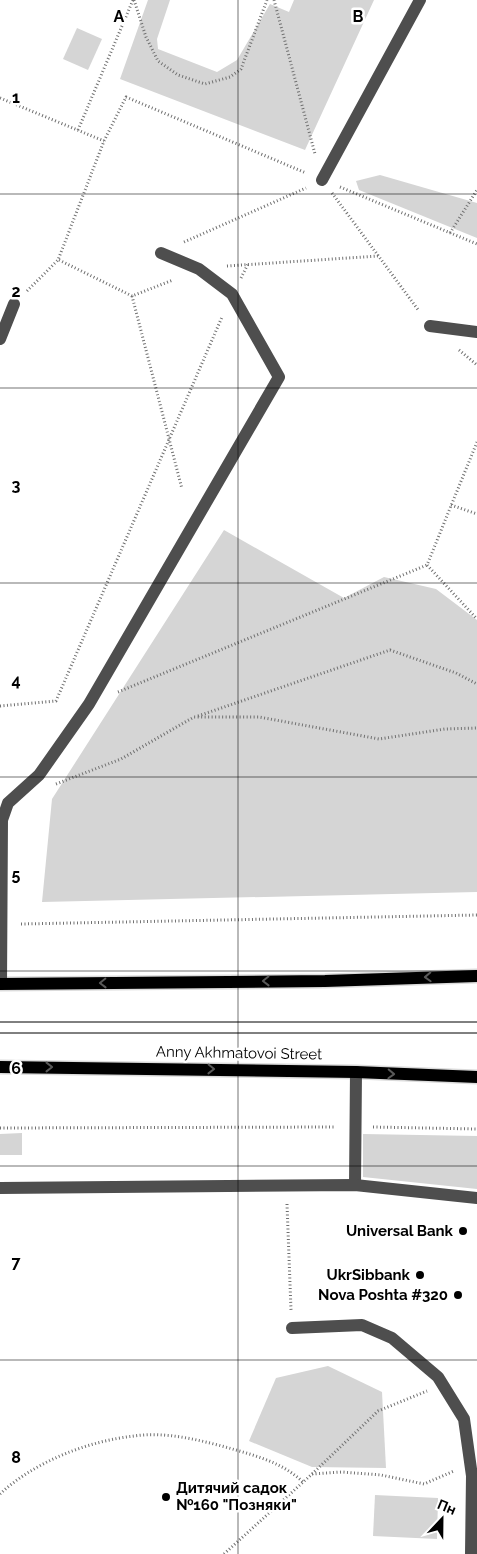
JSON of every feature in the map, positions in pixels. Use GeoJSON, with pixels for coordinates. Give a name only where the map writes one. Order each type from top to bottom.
{"type":"FeatureCollection","features":[{"type":"Feature","properties":{"kind":"main road"},"geometry":{"type":"LineString","coordinates":[[0,984],[325,981],[477,976]]}},
{"type":"Feature","properties":{"kind":"main road","name":"Anny Akhmatovoi Street"},"geometry":{"type":"LineString","coordinates":[[0,1067],[356,1072],[477,1077]]}},
{"type":"Feature","properties":{"kind":"lane"},"geometry":{"type":"LineString","coordinates":[[322,180],[420,0]]}},
{"type":"Feature","properties":{"kind":"lane"},"geometry":{"type":"LineString","coordinates":[[0,984],[2,820],[8,803],[39,775],[89,704],[279,377],[232,294],[199,269],[160,253]]}},
{"type":"Feature","properties":{"kind":"lane"},"geometry":{"type":"LineString","coordinates":[[0,339],[14,304]]}},
{"type":"Feature","properties":{"kind":"lane"},"geometry":{"type":"LineString","coordinates":[[430,326],[477,332]]}},
{"type":"Feature","properties":{"kind":"lane"},"geometry":{"type":"LineString","coordinates":[[355,1185],[356,1072]]}},
{"type":"Feature","properties":{"kind":"lane"},"geometry":{"type":"LineString","coordinates":[[0,1188],[355,1185],[477,1198]]}},
{"type":"Feature","properties":{"kind":"lane"},"geometry":{"type":"LineString","coordinates":[[292,1328],[362,1325],[392,1338],[438,1377],[464,1419],[470,1464],[472,1554]]}},
{"type":"Feature","properties":{"kind":"path"},"geometry":{"type":"LineString","coordinates":[[134,0],[146,37],[158,60],[178,75],[205,84],[230,77],[241,69],[267,0]]}},
{"type":"Feature","properties":{"kind":"path"},"geometry":{"type":"LineString","coordinates":[[78,130],[134,0]]}},
{"type":"Feature","properties":{"kind":"path"},"geometry":{"type":"LineString","coordinates":[[274,0],[322,180],[430,326]]}},
{"type":"Feature","properties":{"kind":"path"},"geometry":{"type":"LineString","coordinates":[[14,304],[58,260],[104,141],[126,97],[477,244]]}},
{"type":"Feature","properties":{"kind":"path"},"geometry":{"type":"LineString","coordinates":[[0,98],[104,141]]}},
{"type":"Feature","properties":{"kind":"path"},"geometry":{"type":"LineString","coordinates":[[160,253],[322,180]]}},
{"type":"Feature","properties":{"kind":"path"},"geometry":{"type":"LineString","coordinates":[[450,232],[477,190]]}},
{"type":"Feature","properties":{"kind":"path"},"geometry":{"type":"LineString","coordinates":[[58,260],[132,296],[199,269],[379,256]]}},
{"type":"Feature","properties":{"kind":"path"},"geometry":{"type":"LineString","coordinates":[[0,706],[56,701],[232,294],[248,264]]}},
{"type":"Feature","properties":{"kind":"path"},"geometry":{"type":"LineString","coordinates":[[132,296],[182,489]]}},
{"type":"Feature","properties":{"kind":"path"},"geometry":{"type":"LineString","coordinates":[[89,704],[427,565],[477,442]]}},
{"type":"Feature","properties":{"kind":"path"},"geometry":{"type":"LineString","coordinates":[[451,505],[477,514]]}},
{"type":"Feature","properties":{"kind":"path"},"geometry":{"type":"LineString","coordinates":[[427,565],[477,619]]}},
{"type":"Feature","properties":{"kind":"path"},"geometry":{"type":"LineString","coordinates":[[51,786],[121,759],[194,717],[390,650],[456,673],[477,684]]}},
{"type":"Feature","properties":{"kind":"path"},"geometry":{"type":"LineString","coordinates":[[194,717],[259,717],[379,739],[445,729],[477,728]]}},
{"type":"Feature","properties":{"kind":"path"},"geometry":{"type":"LineString","coordinates":[[1,924],[477,915]]}},
{"type":"Feature","properties":{"kind":"path"},"geometry":{"type":"LineString","coordinates":[[0,1128],[356,1126],[477,1129]]}},
{"type":"Feature","properties":{"kind":"path"},"geometry":{"type":"LineString","coordinates":[[286,1186],[292,1328]]}},
{"type":"Feature","properties":{"kind":"path"},"geometry":{"type":"LineString","coordinates":[[224,1554],[378,1411],[443,1385]]}},
{"type":"Feature","properties":{"kind":"path"},"geometry":{"type":"LineString","coordinates":[[0,1494],[14,1481],[58,1458],[94,1444],[135,1435],[175,1436],[215,1444],[262,1457],[292,1472],[303,1482]]}},
{"type":"Feature","properties":{"kind":"path"},"geometry":{"type":"LineString","coordinates":[[312,1474],[342,1472],[381,1475],[424,1484],[470,1464]]}},
{"type":"Feature","properties":{"kind":"shaded area"},"geometry":{"type":"Polygon","coordinates":[[[148,0],[170,0],[157,39],[158,49],[217,72],[237,60],[270,4],[289,12],[294,0],[374,0],[305,150],[120,79],[148,0]]]}},
{"type":"Feature","properties":{"kind":"shaded area"},"geometry":{"type":"Polygon","coordinates":[[[77,28],[102,39],[88,70],[63,59],[77,28]]]}},
{"type":"Feature","properties":{"kind":"shaded area"},"geometry":{"type":"Polygon","coordinates":[[[380,175],[477,203],[477,238],[359,190],[356,181],[380,175]]]}},
{"type":"Feature","properties":{"kind":"shaded area"},"geometry":{"type":"Polygon","coordinates":[[[224,530],[344,598],[384,577],[436,589],[477,620],[477,892],[42,902],[52,799],[224,530]]]}},
{"type":"Feature","properties":{"kind":"shaded area"},"geometry":{"type":"Polygon","coordinates":[[[22,1133],[22,1155],[0,1155],[0,1134],[22,1133]]]}},
{"type":"Feature","properties":{"kind":"shaded area"},"geometry":{"type":"Polygon","coordinates":[[[363,1134],[477,1136],[477,1189],[363,1177],[363,1134]]]}},
{"type":"Feature","properties":{"kind":"shaded area"},"geometry":{"type":"Polygon","coordinates":[[[328,1366],[382,1392],[386,1468],[312,1467],[249,1441],[276,1378],[328,1366]]]}},
{"type":"Feature","properties":{"kind":"shaded area"},"geometry":{"type":"Polygon","coordinates":[[[375,1495],[438,1498],[437,1539],[373,1536],[375,1495]]]}},
{"type":"Feature","properties":{"kind":"tram line"},"geometry":{"type":"LineString","coordinates":[[0,1022],[477,1022]]}},
{"type":"Feature","properties":{"kind":"tram line"},"geometry":{"type":"LineString","coordinates":[[0,1033],[477,1033]]}},
{"type":"Feature","properties":{"kind":"place","name":"Universal Bank"},"geometry":{"type":"Point","coordinates":[463,1231]}},
{"type":"Feature","properties":{"kind":"place","name":"UkrSibbank"},"geometry":{"type":"Point","coordinates":[420,1275]}},
{"type":"Feature","properties":{"kind":"place","name":"Nova Poshta #320"},"geometry":{"type":"Point","coordinates":[458,1295]}},
{"type":"Feature","properties":{"kind":"place","name":"Дитячий садок №160 \"Позняки\""},"geometry":{"type":"Point","coordinates":[166,1497]}}]}
